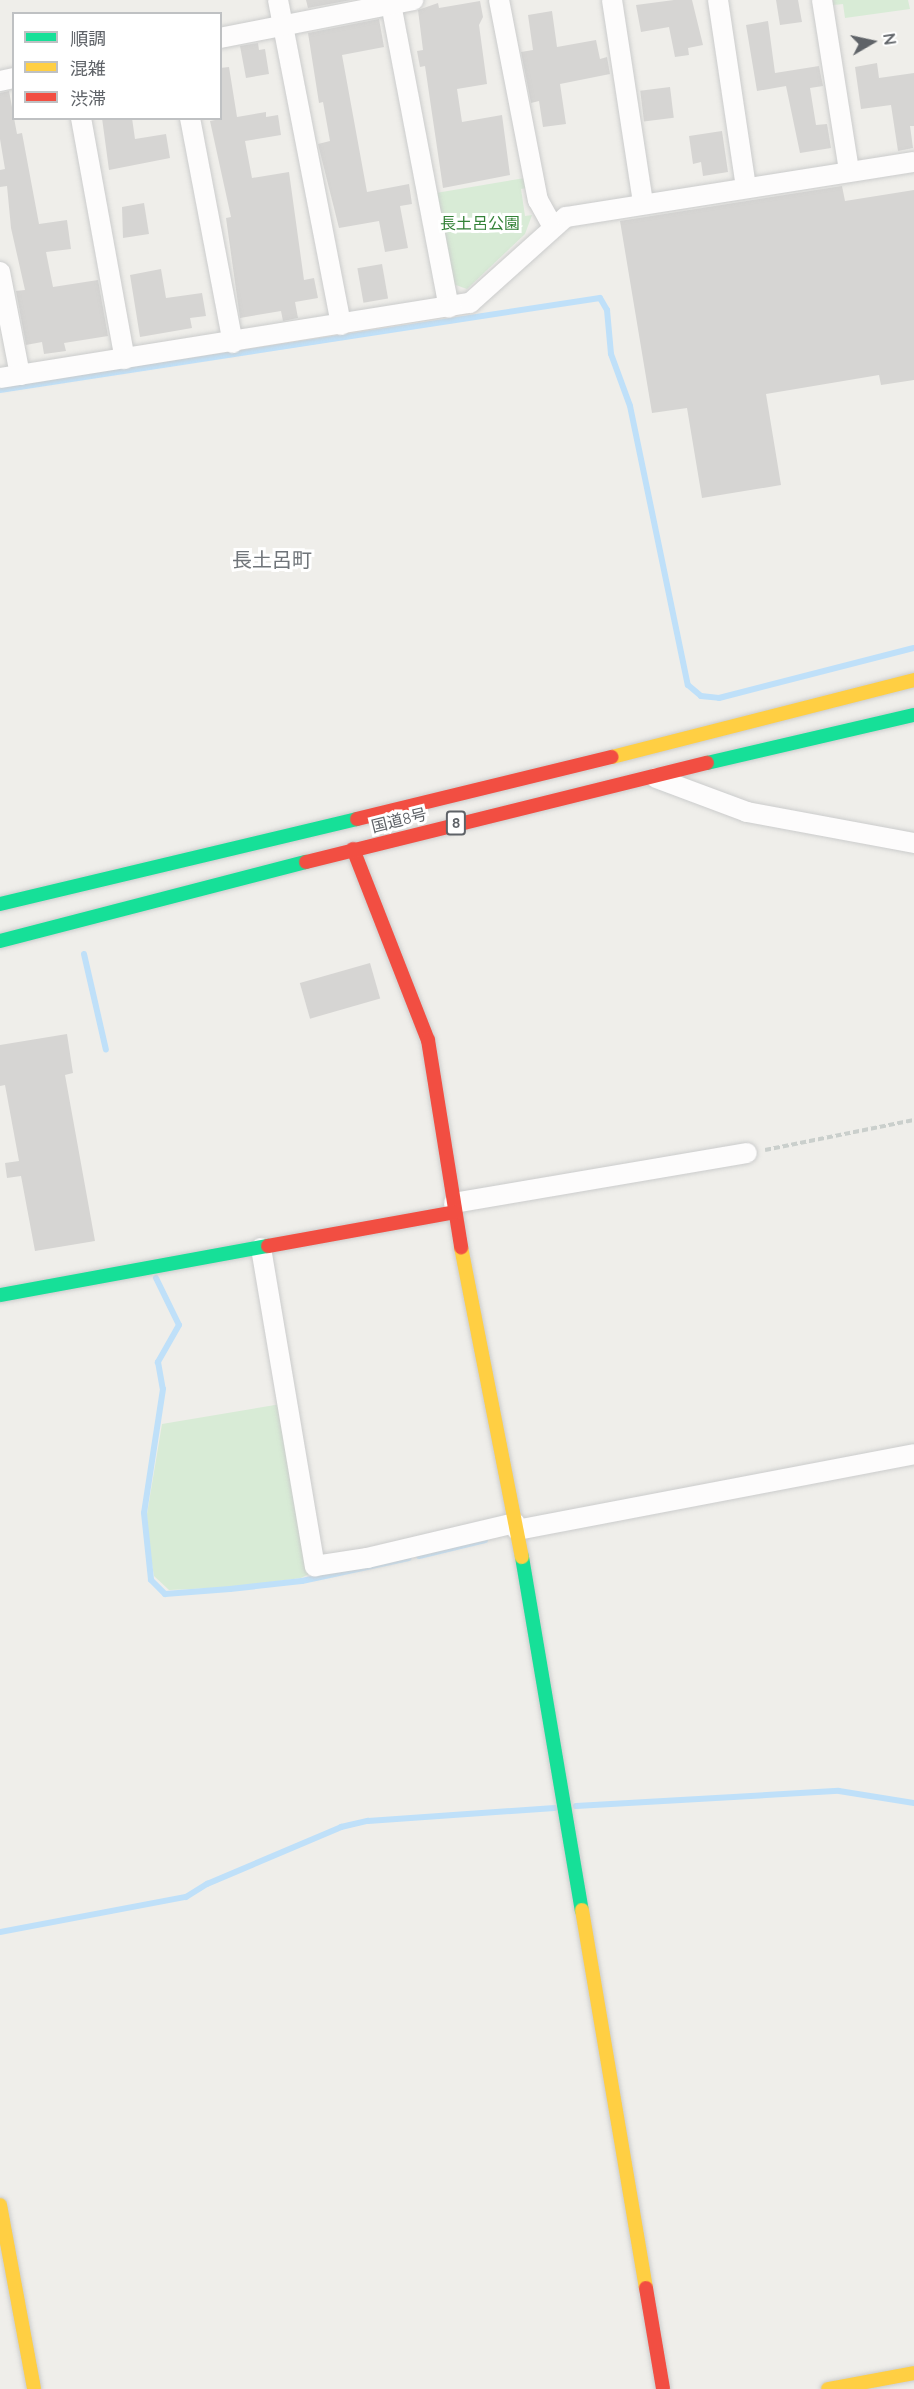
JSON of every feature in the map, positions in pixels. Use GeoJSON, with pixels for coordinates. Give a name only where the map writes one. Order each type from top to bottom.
{"type":"FeatureCollection","features":[{"type":"Feature","properties":{"kind":"main road","name":"国道8号"},"geometry":{"type":"LineString","coordinates":[[0,904],[514,782],[914,680]]}},
{"type":"Feature","properties":{"kind":"main road","name":"国道8号"},"geometry":{"type":"LineString","coordinates":[[0,941],[353,849],[914,715]]}},
{"type":"Feature","properties":{"kind":"main road"},"geometry":{"type":"LineString","coordinates":[[353,849],[393,943],[428,1040],[454,1208],[516,1527],[663,2389]]}},
{"type":"Feature","properties":{"kind":"main road"},"geometry":{"type":"LineString","coordinates":[[0,1295],[261,1248],[454,1208]]}},
{"type":"Feature","properties":{"kind":"main road"},"geometry":{"type":"LineString","coordinates":[[0,2205],[34,2389]]}},
{"type":"Feature","properties":{"kind":"main road"},"geometry":{"type":"LineString","coordinates":[[828,2389],[914,2373]]}},
{"type":"Feature","properties":{"kind":"street"},"geometry":{"type":"LineString","coordinates":[[278,0],[341,325]]}},
{"type":"Feature","properties":{"kind":"street"},"geometry":{"type":"LineString","coordinates":[[222,38],[413,0]]}},
{"type":"Feature","properties":{"kind":"street"},"geometry":{"type":"LineString","coordinates":[[499,0],[538,200],[552,225]]}},
{"type":"Feature","properties":{"kind":"street"},"geometry":{"type":"LineString","coordinates":[[612,0],[643,202]]}},
{"type":"Feature","properties":{"kind":"street"},"geometry":{"type":"LineString","coordinates":[[718,0],[746,187]]}},
{"type":"Feature","properties":{"kind":"street"},"geometry":{"type":"LineString","coordinates":[[822,0],[849,171]]}},
{"type":"Feature","properties":{"kind":"street"},"geometry":{"type":"LineString","coordinates":[[391,4],[449,307]]}},
{"type":"Feature","properties":{"kind":"street"},"geometry":{"type":"LineString","coordinates":[[81,120],[125,360]]}},
{"type":"Feature","properties":{"kind":"street"},"geometry":{"type":"LineString","coordinates":[[190,120],[233,343]]}},
{"type":"Feature","properties":{"kind":"street"},"geometry":{"type":"LineString","coordinates":[[0,378],[233,343],[470,303],[552,225],[590,210],[914,162]]}},
{"type":"Feature","properties":{"kind":"street"},"geometry":{"type":"LineString","coordinates":[[0,272],[20,375]]}},
{"type":"Feature","properties":{"kind":"street"},"geometry":{"type":"LineString","coordinates":[[654,777],[747,812],[914,843]]}},
{"type":"Feature","properties":{"kind":"street"},"geometry":{"type":"LineString","coordinates":[[454,1208],[747,1153]]}},
{"type":"Feature","properties":{"kind":"street"},"geometry":{"type":"LineString","coordinates":[[261,1248],[315,1566],[914,1454]]}},
{"type":"Feature","properties":{"kind":"path"},"geometry":{"type":"LineString","coordinates":[[747,1153],[914,1120]]}},
{"type":"Feature","properties":{"kind":"green space"},"geometry":{"type":"Polygon","coordinates":[[[833,0],[908,0],[910,9],[845,18],[843,4],[833,5],[833,0]]]}},
{"type":"Feature","properties":{"kind":"green space","name":"長土呂公園"},"geometry":{"type":"Polygon","coordinates":[[[525,178],[527,188],[521,189],[525,216],[532,215],[525,234],[467,289],[453,284],[436,193],[525,178]]]}},
{"type":"Feature","properties":{"kind":"green space"},"geometry":{"type":"Polygon","coordinates":[[[281,1404],[309,1574],[301,1578],[232,1587],[169,1590],[154,1576],[148,1540],[147,1514],[162,1424],[281,1404]]]}},
{"type":"Feature","properties":{"kind":"building"},"geometry":{"type":"Polygon","coordinates":[[[306,0],[351,0],[308,8],[306,0]]]}},
{"type":"Feature","properties":{"kind":"building"},"geometry":{"type":"Polygon","coordinates":[[[692,0],[703,45],[688,48],[689,55],[675,57],[669,27],[641,32],[636,5],[692,0]]]}},
{"type":"Feature","properties":{"kind":"building"},"geometry":{"type":"Polygon","coordinates":[[[776,0],[798,0],[802,22],[780,25],[776,0]]]}},
{"type":"Feature","properties":{"kind":"building"},"geometry":{"type":"Polygon","coordinates":[[[480,1],[483,17],[479,25],[487,84],[457,89],[462,122],[502,115],[510,175],[443,188],[425,66],[420,67],[417,51],[423,50],[418,10],[438,3],[439,8],[480,1]]]}},
{"type":"Feature","properties":{"kind":"building"},"geometry":{"type":"Polygon","coordinates":[[[552,11],[557,47],[596,40],[600,59],[607,57],[610,74],[560,84],[566,124],[543,127],[539,101],[531,103],[521,52],[533,50],[528,15],[552,11]]]}},
{"type":"Feature","properties":{"kind":"building"},"geometry":{"type":"Polygon","coordinates":[[[379,19],[384,47],[342,55],[367,192],[409,184],[412,204],[400,206],[408,248],[385,252],[379,221],[339,228],[318,144],[330,141],[323,102],[319,103],[308,33],[379,19]]]}},
{"type":"Feature","properties":{"kind":"building"},"geometry":{"type":"Polygon","coordinates":[[[768,21],[775,73],[819,66],[823,86],[810,88],[816,125],[827,124],[831,148],[800,153],[786,86],[757,91],[746,25],[768,21]]]}},
{"type":"Feature","properties":{"kind":"building"},"geometry":{"type":"Polygon","coordinates":[[[258,43],[259,50],[265,49],[269,74],[246,78],[240,46],[258,43]]]}},
{"type":"Feature","properties":{"kind":"building"},"geometry":{"type":"Polygon","coordinates":[[[877,63],[879,78],[914,73],[914,126],[910,126],[913,148],[898,151],[891,105],[861,109],[855,67],[877,63]]]}},
{"type":"Feature","properties":{"kind":"building"},"geometry":{"type":"Polygon","coordinates":[[[229,67],[237,117],[266,112],[266,117],[278,115],[281,135],[245,141],[252,178],[289,172],[304,280],[314,278],[318,298],[295,302],[298,318],[283,321],[281,311],[240,318],[226,218],[231,217],[210,121],[222,120],[222,68],[229,67]]]}},
{"type":"Feature","properties":{"kind":"building"},"geometry":{"type":"Polygon","coordinates":[[[670,87],[674,118],[644,121],[640,91],[670,87]]]}},
{"type":"Feature","properties":{"kind":"building"},"geometry":{"type":"Polygon","coordinates":[[[9,91],[12,120],[14,120],[17,134],[22,133],[39,224],[67,220],[71,249],[46,252],[53,287],[98,280],[108,336],[64,343],[66,351],[44,354],[42,342],[26,345],[16,291],[25,290],[11,228],[7,186],[0,187],[0,170],[5,169],[0,139],[0,93],[9,91]]]}},
{"type":"Feature","properties":{"kind":"building"},"geometry":{"type":"Polygon","coordinates":[[[102,120],[132,120],[135,139],[166,134],[170,158],[109,170],[102,120]]]}},
{"type":"Feature","properties":{"kind":"building"},"geometry":{"type":"Polygon","coordinates":[[[722,131],[728,172],[703,176],[701,162],[693,164],[689,136],[722,131]]]}},
{"type":"Feature","properties":{"kind":"building"},"geometry":{"type":"Polygon","coordinates":[[[842,186],[845,201],[914,190],[914,380],[881,385],[879,375],[766,394],[781,485],[702,498],[687,408],[652,413],[620,221],[842,186]]]}},
{"type":"Feature","properties":{"kind":"building"},"geometry":{"type":"Polygon","coordinates":[[[144,203],[149,234],[123,238],[122,207],[144,203]]]}},
{"type":"Feature","properties":{"kind":"building"},"geometry":{"type":"Polygon","coordinates":[[[382,264],[388,298],[363,303],[357,268],[382,264]]]}},
{"type":"Feature","properties":{"kind":"building"},"geometry":{"type":"Polygon","coordinates":[[[161,269],[166,298],[202,293],[206,316],[190,318],[192,328],[140,337],[130,275],[161,269]]]}},
{"type":"Feature","properties":{"kind":"building"},"geometry":{"type":"Polygon","coordinates":[[[370,963],[380,999],[310,1019],[300,983],[370,963]]]}},
{"type":"Feature","properties":{"kind":"building"},"geometry":{"type":"Polygon","coordinates":[[[67,1034],[73,1073],[65,1075],[95,1241],[35,1251],[21,1176],[7,1178],[5,1163],[19,1161],[5,1085],[0,1086],[0,1045],[67,1034]]]}},
{"type":"Feature","properties":{"kind":"waterway"},"geometry":{"type":"LineString","coordinates":[[0,390],[600,298],[607,310],[611,354],[630,406],[688,685],[701,696],[719,698],[914,648]]}},
{"type":"Feature","properties":{"kind":"waterway"},"geometry":{"type":"LineString","coordinates":[[84,954],[106,1050]]}},
{"type":"Feature","properties":{"kind":"waterway"},"geometry":{"type":"LineString","coordinates":[[156,1278],[179,1325],[158,1362],[163,1389],[144,1513],[151,1580],[165,1594],[230,1589],[302,1581],[409,1558]]}},
{"type":"Feature","properties":{"kind":"waterway"},"geometry":{"type":"LineString","coordinates":[[419,1556],[485,1540]]}},
{"type":"Feature","properties":{"kind":"waterway"},"geometry":{"type":"LineString","coordinates":[[576,1806],[839,1791],[914,1803]]}},
{"type":"Feature","properties":{"kind":"waterway"},"geometry":{"type":"LineString","coordinates":[[0,1932],[186,1897],[207,1884],[341,1827],[368,1821],[555,1808]]}},
{"type":"Feature","properties":{"kind":"traffic: fast"},"geometry":{"type":"LineString","coordinates":[[707,763],[914,715]]}},
{"type":"Feature","properties":{"kind":"traffic: fast"},"geometry":{"type":"LineString","coordinates":[[0,904],[357,819]]}},
{"type":"Feature","properties":{"kind":"traffic: fast"},"geometry":{"type":"LineString","coordinates":[[0,941],[306,862]]}},
{"type":"Feature","properties":{"kind":"traffic: fast"},"geometry":{"type":"LineString","coordinates":[[0,1295],[268,1246]]}},
{"type":"Feature","properties":{"kind":"traffic: fast"},"geometry":{"type":"LineString","coordinates":[[522,1557],[582,1910]]}},
{"type":"Feature","properties":{"kind":"traffic: slow"},"geometry":{"type":"LineString","coordinates":[[612,757],[914,680]]}},
{"type":"Feature","properties":{"kind":"traffic: slow"},"geometry":{"type":"LineString","coordinates":[[461,1247],[522,1557]]}},
{"type":"Feature","properties":{"kind":"traffic: slow"},"geometry":{"type":"LineString","coordinates":[[582,1910],[646,2288]]}},
{"type":"Feature","properties":{"kind":"traffic: slow"},"geometry":{"type":"LineString","coordinates":[[0,2205],[34,2389]]}},
{"type":"Feature","properties":{"kind":"traffic: slow"},"geometry":{"type":"LineString","coordinates":[[828,2389],[914,2373]]}},
{"type":"Feature","properties":{"kind":"traffic: jam"},"geometry":{"type":"LineString","coordinates":[[357,819],[612,757]]}},
{"type":"Feature","properties":{"kind":"traffic: jam"},"geometry":{"type":"LineString","coordinates":[[306,862],[707,763]]}},
{"type":"Feature","properties":{"kind":"traffic: jam"},"geometry":{"type":"LineString","coordinates":[[353,849],[428,1040],[461,1247]]}},
{"type":"Feature","properties":{"kind":"traffic: jam"},"geometry":{"type":"LineString","coordinates":[[268,1246],[455,1212]]}},
{"type":"Feature","properties":{"kind":"traffic: jam"},"geometry":{"type":"LineString","coordinates":[[646,2288],[663,2389]]}},
{"type":"Feature","properties":{"kind":"district","name":"長土呂町"},"geometry":{"type":"Point","coordinates":[272,559]}}]}
